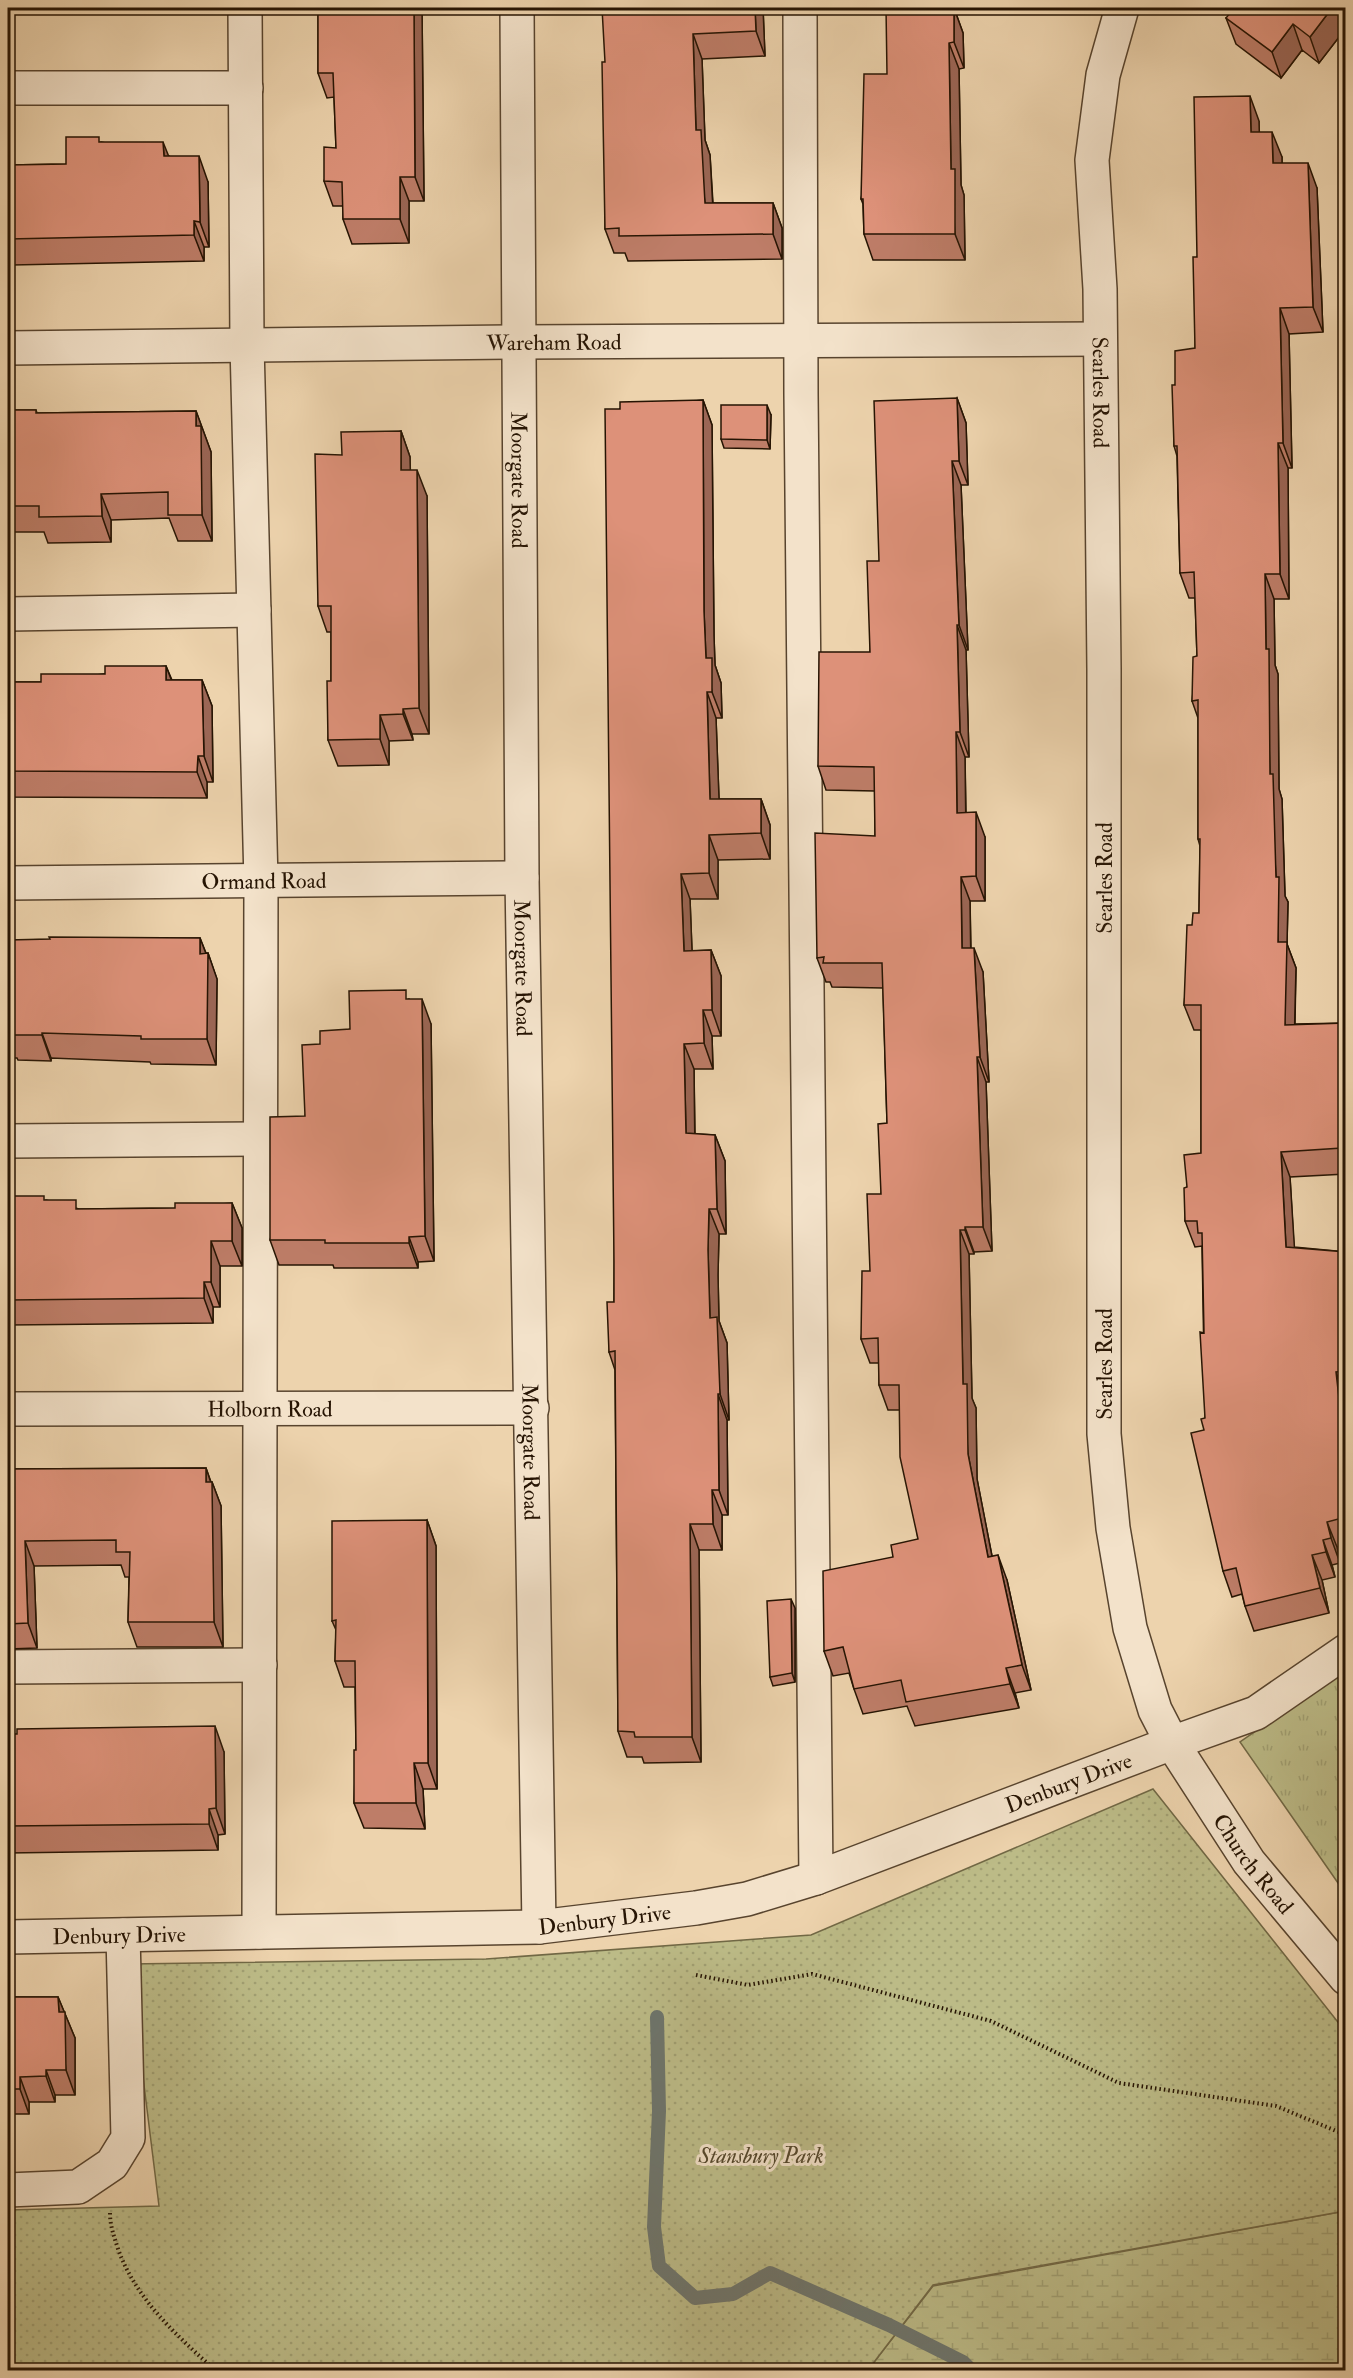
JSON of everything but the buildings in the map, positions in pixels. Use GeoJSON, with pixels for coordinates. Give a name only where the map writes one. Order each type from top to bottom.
{"type":"FeatureCollection","features":[{"type":"Feature","properties":{"kind":"street"},"geometry":{"type":"LineString","coordinates":[[245,8],[247,345],[261,881],[259,1932]]}},
{"type":"Feature","properties":{"kind":"street","name":"Moorgate Road"},"geometry":{"type":"LineString","coordinates":[[517,8],[522,878],[539,1927]]}},
{"type":"Feature","properties":{"kind":"street"},"geometry":{"type":"LineString","coordinates":[[800,8],[801,341],[816,1878]]}},
{"type":"Feature","properties":{"kind":"street","name":"Searles Road"},"geometry":{"type":"LineString","coordinates":[[1122,8],[1103,75],[1092,160],[1100,288],[1104,669],[1104,1434],[1113,1528],[1130,1628],[1155,1710],[1173,1743]]}},
{"type":"Feature","properties":{"kind":"street"},"geometry":{"type":"LineString","coordinates":[[8,88],[246,88]]}},
{"type":"Feature","properties":{"kind":"street","name":"Wareham Road"},"geometry":{"type":"LineString","coordinates":[[8,348],[1099,339]]}},
{"type":"Feature","properties":{"kind":"street"},"geometry":{"type":"LineString","coordinates":[[8,614],[254,610]]}},
{"type":"Feature","properties":{"kind":"street","name":"Ormand Road"},"geometry":{"type":"LineString","coordinates":[[8,883],[522,878]]}},
{"type":"Feature","properties":{"kind":"street"},"geometry":{"type":"LineString","coordinates":[[8,1141],[261,1139]]}},
{"type":"Feature","properties":{"kind":"street","name":"Holborn Road"},"geometry":{"type":"LineString","coordinates":[[8,1409],[532,1408]]}},
{"type":"Feature","properties":{"kind":"street","name":"Denbury Drive"},"geometry":{"type":"LineString","coordinates":[[8,1937],[539,1927],[696,1908],[747,1899],[816,1878],[1256,1713],[1346,1651]]}},
{"type":"Feature","properties":{"kind":"street"},"geometry":{"type":"LineString","coordinates":[[8,1667],[260,1665]]}},
{"type":"Feature","properties":{"kind":"street","name":"Church Road"},"geometry":{"type":"LineString","coordinates":[[1173,1743],[1249,1862],[1346,1978]]}},
{"type":"Feature","properties":{"kind":"street"},"geometry":{"type":"LineString","coordinates":[[8,2190],[78,2187],[112,2164],[128,2138],[123,1935]]}},
{"type":"Feature","properties":{"kind":"path"},"geometry":{"type":"LineString","coordinates":[[696,1975],[748,1985],[812,1974],[991,2021],[1119,2083],[1276,2106],[1346,2134]]}},
{"type":"Feature","properties":{"kind":"path"},"geometry":{"type":"LineString","coordinates":[[112,2164],[110,2225],[126,2270],[155,2313],[215,2370]]}},
{"type":"Feature","properties":{"kind":"green space"},"geometry":{"type":"Polygon","coordinates":[[[1345,1669],[1345,1893],[1240,1742],[1345,1669]]]}},
{"type":"Feature","properties":{"kind":"green space","name":"Stansbury Park"},"geometry":{"type":"Polygon","coordinates":[[[1153,1789],[1345,2031],[1345,2211],[933,2285],[868,2370],[8,2370],[8,2210],[159,2206],[129,1964],[486,1959],[811,1935],[1153,1789]]]}},
{"type":"Feature","properties":{"kind":"green space"},"geometry":{"type":"Polygon","coordinates":[[[1345,2211],[1345,2370],[868,2370],[933,2286],[1345,2211]]]}},
{"type":"Feature","properties":{"kind":"waterway"},"geometry":{"type":"LineString","coordinates":[[657,2017],[659,2111],[654,2227],[659,2266],[695,2298],[733,2294],[770,2273],[889,2325],[963,2362],[971,2370]]}}]}
